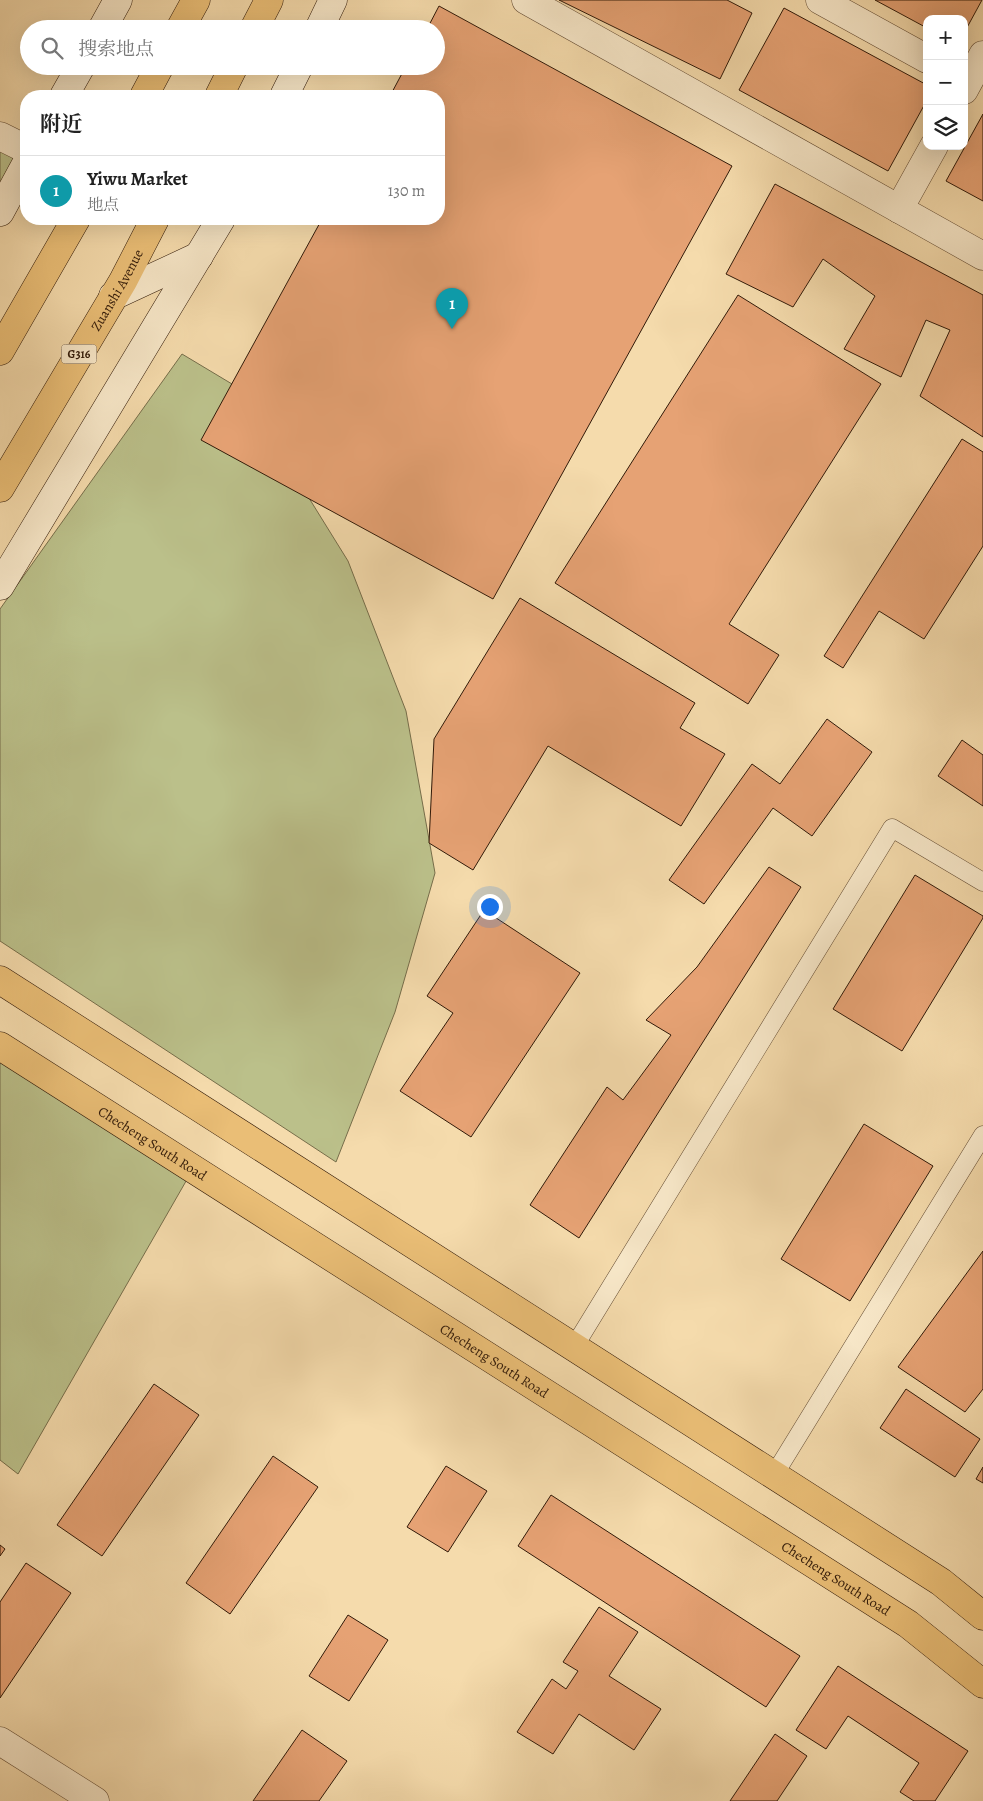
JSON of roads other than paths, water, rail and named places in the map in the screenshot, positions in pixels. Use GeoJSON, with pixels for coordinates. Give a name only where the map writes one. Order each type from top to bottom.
{"type":"FeatureCollection","features":[{"type":"Feature","properties":{"kind":"main road"},"geometry":{"type":"LineString","coordinates":[[185,20],[196,0]]}},
{"type":"Feature","properties":{"kind":"main road"},"geometry":{"type":"LineString","coordinates":[[259,20],[269,0]]}},
{"type":"Feature","properties":{"kind":"main road"},"geometry":{"type":"LineString","coordinates":[[147,90],[155,75]]}},
{"type":"Feature","properties":{"kind":"main road"},"geometry":{"type":"LineString","coordinates":[[222,90],[230,75]]}},
{"type":"Feature","properties":{"kind":"main road"},"geometry":{"type":"LineString","coordinates":[[0,351],[73,225]]}},
{"type":"Feature","properties":{"kind":"main road","name":"Zuanshi Avenue"},"geometry":{"type":"LineString","coordinates":[[0,488],[113,296],[152,225]]}},
{"type":"Feature","properties":{"kind":"main road"},"geometry":{"type":"LineString","coordinates":[[0,980],[941,1582],[983,1616]]}},
{"type":"Feature","properties":{"kind":"main road","name":"Checheng South Road"},"geometry":{"type":"LineString","coordinates":[[0,1046],[908,1624],[983,1684]]}},
{"type":"Feature","properties":{"kind":"street"},"geometry":{"type":"LineString","coordinates":[[107,20],[118,0]]}},
{"type":"Feature","properties":{"kind":"street"},"geometry":{"type":"LineString","coordinates":[[324,20],[334,0]]}},
{"type":"Feature","properties":{"kind":"street"},"geometry":{"type":"LineString","coordinates":[[526,0],[983,256]]}},
{"type":"Feature","properties":{"kind":"street"},"geometry":{"type":"LineString","coordinates":[[827,2],[923,57]]}},
{"type":"Feature","properties":{"kind":"street"},"geometry":{"type":"LineString","coordinates":[[970,85],[983,55]]}},
{"type":"Feature","properties":{"kind":"street"},"geometry":{"type":"LineString","coordinates":[[67,90],[76,75]]}},
{"type":"Feature","properties":{"kind":"street"},"geometry":{"type":"LineString","coordinates":[[287,90],[294,75]]}},
{"type":"Feature","properties":{"kind":"street"},"geometry":{"type":"LineString","coordinates":[[0,136],[20,146]]}},
{"type":"Feature","properties":{"kind":"street"},"geometry":{"type":"LineString","coordinates":[[899,209],[932,150]]}},
{"type":"Feature","properties":{"kind":"street"},"geometry":{"type":"LineString","coordinates":[[0,212],[20,175]]}},
{"type":"Feature","properties":{"kind":"street"},"geometry":{"type":"LineString","coordinates":[[0,586],[217,225]]}},
{"type":"Feature","properties":{"kind":"street"},"geometry":{"type":"LineString","coordinates":[[113,296],[199,256]]}},
{"type":"Feature","properties":{"kind":"street"},"geometry":{"type":"LineString","coordinates":[[0,1741],[95,1801]]}},
{"type":"Feature","properties":{"kind":"lane"},"geometry":{"type":"LineString","coordinates":[[574,1347],[892,828],[983,882]]}},
{"type":"Feature","properties":{"kind":"lane"},"geometry":{"type":"LineString","coordinates":[[774,1475],[983,1135]]}},
{"type":"Feature","properties":{"kind":"place","name":"Yiwu Market"},"geometry":{"type":"Point","coordinates":[452,329]}}]}
